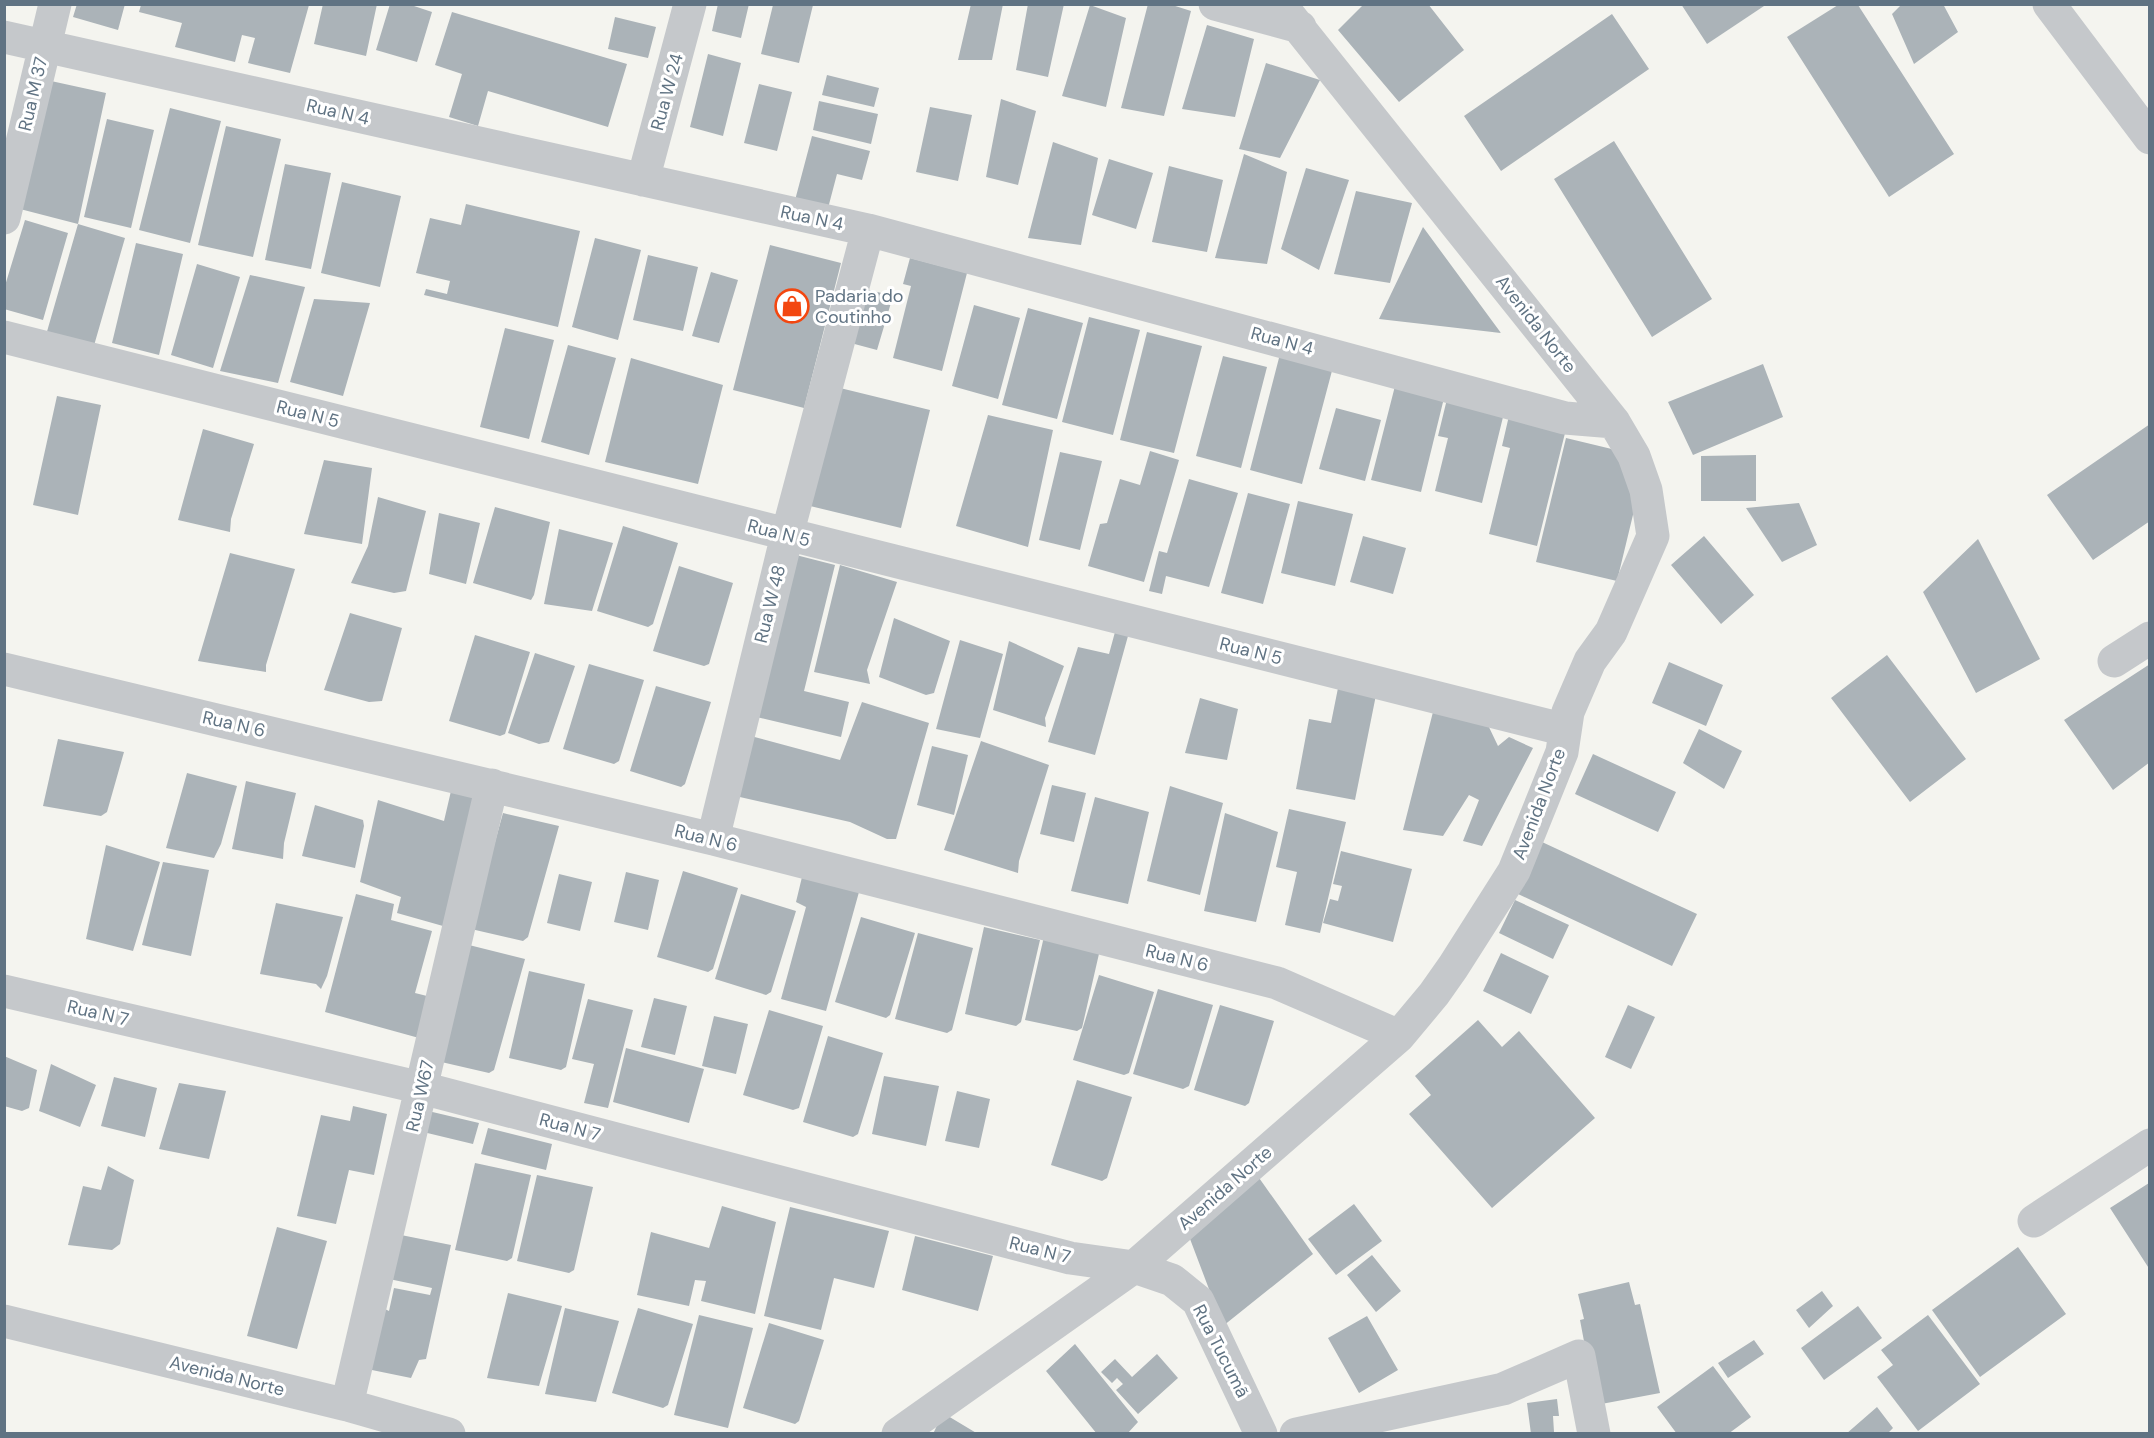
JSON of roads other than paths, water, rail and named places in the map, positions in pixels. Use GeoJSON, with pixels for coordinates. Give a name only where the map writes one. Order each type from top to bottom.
{"type":"FeatureCollection","features":[{"type":"Feature","properties":{"kind":"street","name":"Rua M 37"},"geometry":{"type":"LineString","coordinates":[[4,218],[55,4]]}},
{"type":"Feature","properties":{"kind":"street","name":"Rua W 24"},"geometry":{"type":"LineString","coordinates":[[643,180],[690,4]]}},
{"type":"Feature","properties":{"kind":"street"},"geometry":{"type":"LineString","coordinates":[[1215,4],[1290,16]]}},
{"type":"Feature","properties":{"kind":"street"},"geometry":{"type":"LineString","coordinates":[[2049,4],[2150,138]]}},
{"type":"Feature","properties":{"kind":"street","name":"Avenida Norte"},"geometry":{"type":"LineString","coordinates":[[898,1434],[1134,1267],[1399,1036],[1453,967],[1514,871],[1562,752],[1568,712],[1590,661],[1611,632],[1653,536],[1646,490],[1634,456],[1614,422],[1290,16]]}},
{"type":"Feature","properties":{"kind":"street","name":"Rua N 4"},"geometry":{"type":"LineString","coordinates":[[4,37],[868,230],[1565,418],[1614,422]]}},
{"type":"Feature","properties":{"kind":"street","name":"Rua W 48"},"geometry":{"type":"LineString","coordinates":[[713,839],[787,535],[868,230]]}},
{"type":"Feature","properties":{"kind":"street","name":"Rua N 5"},"geometry":{"type":"LineString","coordinates":[[4,337],[1554,727]]}},
{"type":"Feature","properties":{"kind":"street"},"geometry":{"type":"LineString","coordinates":[[2114,661],[2150,638]]}},
{"type":"Feature","properties":{"kind":"street","name":"Rua N 6"},"geometry":{"type":"LineString","coordinates":[[4,669],[713,839],[1277,983],[1399,1036]]}},
{"type":"Feature","properties":{"kind":"street","name":"Rua W67"},"geometry":{"type":"LineString","coordinates":[[347,1405],[492,786]]}},
{"type":"Feature","properties":{"kind":"street","name":"Rua N 7"},"geometry":{"type":"LineString","coordinates":[[4,991],[422,1088],[1070,1258],[1134,1267]]}},
{"type":"Feature","properties":{"kind":"street"},"geometry":{"type":"LineString","coordinates":[[2034,1221],[2150,1145]]}},
{"type":"Feature","properties":{"kind":"street","name":"Rua Tucumã"},"geometry":{"type":"LineString","coordinates":[[1134,1267],[1172,1280],[1198,1301],[1261,1434]]}},
{"type":"Feature","properties":{"kind":"street","name":"Avenida Norte"},"geometry":{"type":"LineString","coordinates":[[4,1321],[347,1405],[449,1434]]}},
{"type":"Feature","properties":{"kind":"street"},"geometry":{"type":"LineString","coordinates":[[1296,1434],[1503,1389],[1579,1356],[1594,1434]]}},
{"type":"Feature","properties":{"kind":"place","name":"Padaria do Coutinho"},"geometry":{"type":"Point","coordinates":[792,306]}}]}
